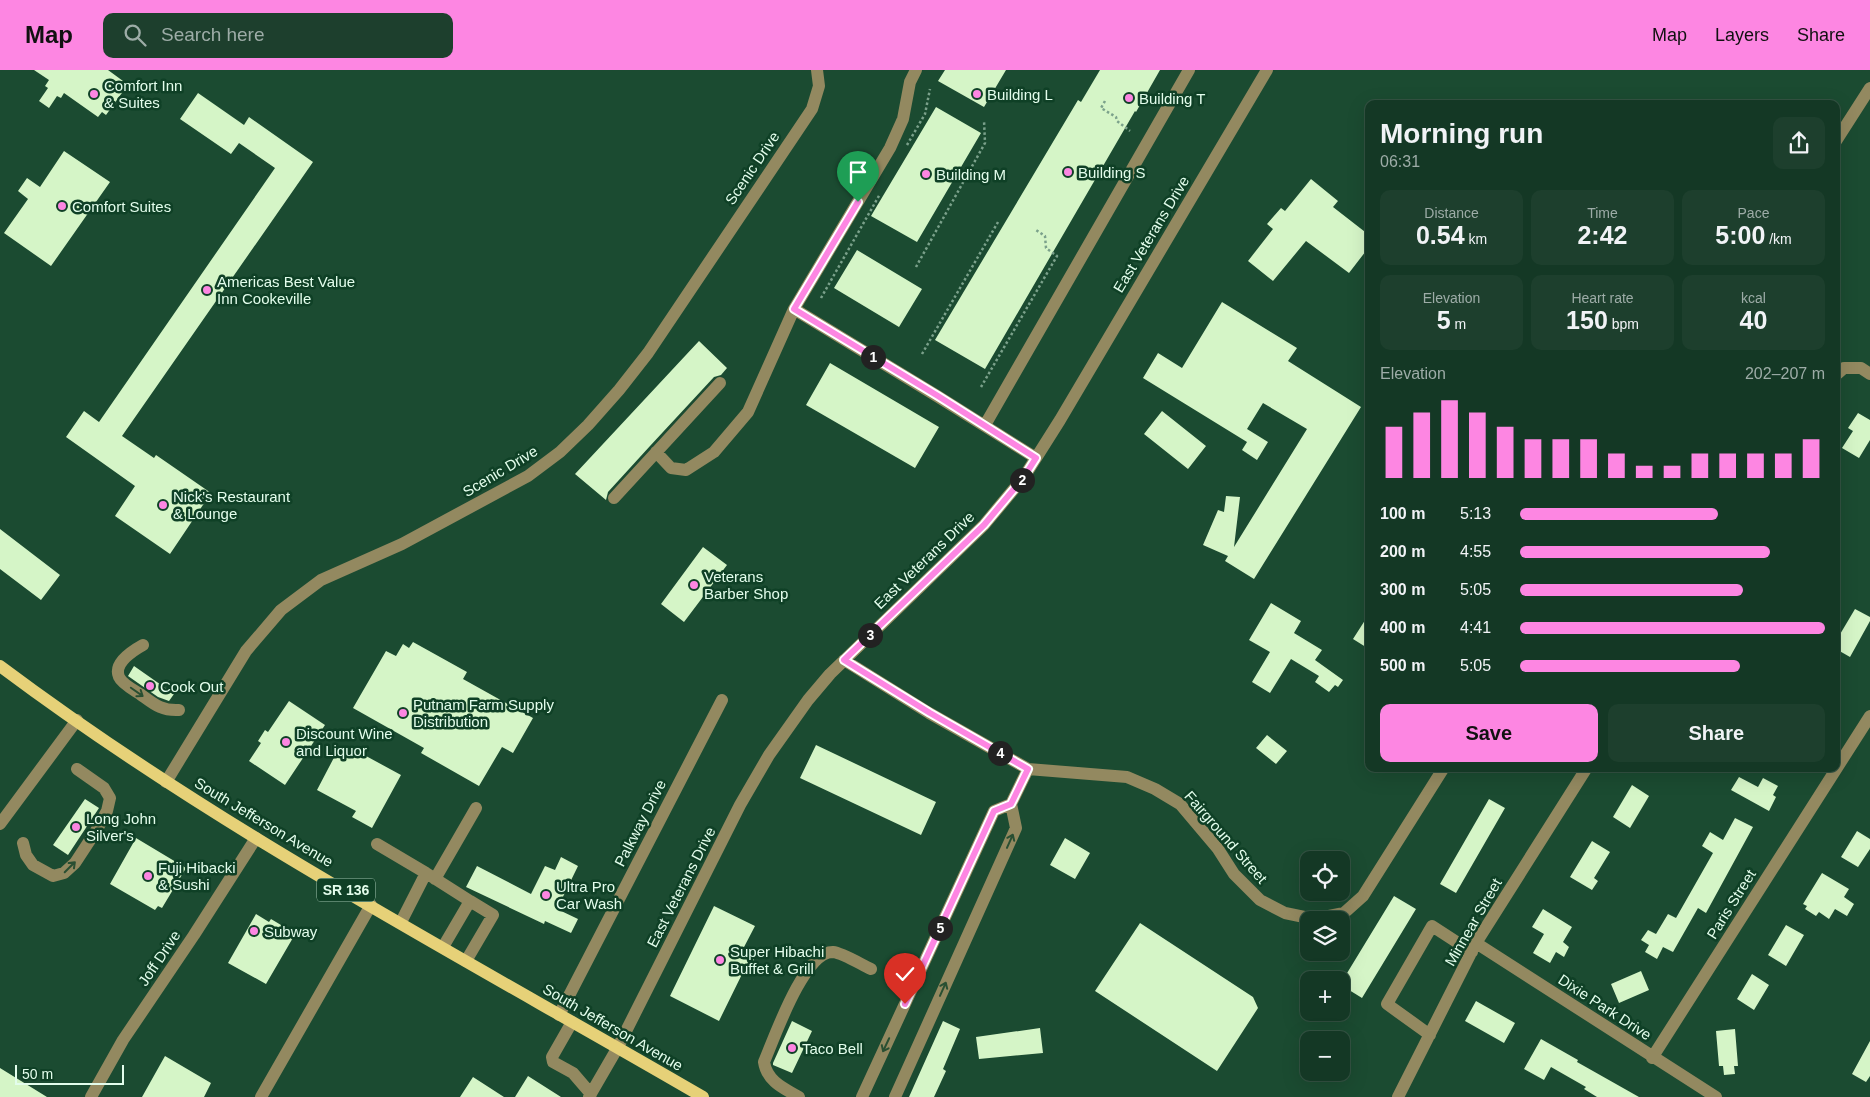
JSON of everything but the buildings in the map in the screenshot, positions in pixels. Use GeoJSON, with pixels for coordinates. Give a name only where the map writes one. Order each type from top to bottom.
{"type":"FeatureCollection","features":[{"type":"Feature","properties":{"kind":"main road","name":"South Jefferson Avenue"},"geometry":{"type":"LineString","coordinates":[[0,666],[166,782],[256,838],[703,1097]]}},
{"type":"Feature","properties":{"kind":"street","name":"Scenic Drive"},"geometry":{"type":"LineString","coordinates":[[166,782],[246,651],[281,610],[321,580],[402,544],[528,476],[560,452],[588,426],[620,390],[648,353],[812,109],[819,86],[817,70]]}},
{"type":"Feature","properties":{"kind":"street"},"geometry":{"type":"LineString","coordinates":[[656,452],[671,468],[686,470],[714,452],[748,412],[794,309],[890,148],[903,119],[910,82],[916,70]]}},
{"type":"Feature","properties":{"kind":"street"},"geometry":{"type":"LineString","coordinates":[[985,425],[1189,70]]}},
{"type":"Feature","properties":{"kind":"street","name":"East Veterans Drive"},"geometry":{"type":"LineString","coordinates":[[590,1096],[618,1047],[750,787],[769,755],[808,700],[844,660],[984,525],[1024,477],[1267,70]]}},
{"type":"Feature","properties":{"kind":"street"},"geometry":{"type":"LineString","coordinates":[[1840,135],[1870,88]]}},
{"type":"Feature","properties":{"kind":"street"},"geometry":{"type":"LineString","coordinates":[[794,309],[1036,458]]}},
{"type":"Feature","properties":{"kind":"street"},"geometry":{"type":"LineString","coordinates":[[1840,372],[1844,368],[1861,368],[1870,374]]}},
{"type":"Feature","properties":{"kind":"street"},"geometry":{"type":"LineString","coordinates":[[614,498],[720,382]]}},
{"type":"Feature","properties":{"kind":"street"},"geometry":{"type":"LineString","coordinates":[[143,645],[128,654],[119,670],[119,676],[124,683],[162,709],[179,710]]}},
{"type":"Feature","properties":{"kind":"street","name":"Fairground Street"},"geometry":{"type":"LineString","coordinates":[[844,660],[930,713],[1028,769],[1127,776],[1155,789],[1180,804],[1218,849],[1234,874],[1260,900],[1285,913],[1314,918],[1344,913],[1362,896],[1441,772]]}},
{"type":"Feature","properties":{"kind":"street","name":"Palkway Drive"},"geometry":{"type":"LineString","coordinates":[[559,1014],[722,700]]}},
{"type":"Feature","properties":{"kind":"street","name":"Paris Street"},"geometry":{"type":"LineString","coordinates":[[1840,763],[1870,716]]}},
{"type":"Feature","properties":{"kind":"street"},"geometry":{"type":"LineString","coordinates":[[0,824],[77,720]]}},
{"type":"Feature","properties":{"kind":"street"},"geometry":{"type":"LineString","coordinates":[[23,843],[26,855],[33,865],[53,876],[64,874],[74,864],[108,811],[110,798],[104,788],[77,769]]}},
{"type":"Feature","properties":{"kind":"street"},"geometry":{"type":"LineString","coordinates":[[894,1097],[1016,828],[1011,804],[1028,769]]}},
{"type":"Feature","properties":{"kind":"street","name":"Minnear Street"},"geometry":{"type":"LineString","coordinates":[[1398,1097],[1474,948],[1584,772]]}},
{"type":"Feature","properties":{"kind":"street","name":"Paris Street"},"geometry":{"type":"LineString","coordinates":[[1652,1058],[1834,772]]}},
{"type":"Feature","properties":{"kind":"street"},"geometry":{"type":"LineString","coordinates":[[862,1097],[994,811],[1011,804]]}},
{"type":"Feature","properties":{"kind":"street"},"geometry":{"type":"LineString","coordinates":[[400,922],[476,808]]}},
{"type":"Feature","properties":{"kind":"street","name":"Joff Drive"},"geometry":{"type":"LineString","coordinates":[[91,1097],[123,1040],[194,935],[256,838]]}},
{"type":"Feature","properties":{"kind":"street"},"geometry":{"type":"LineString","coordinates":[[376,844],[493,915],[466,960]]}},
{"type":"Feature","properties":{"kind":"street"},"geometry":{"type":"LineString","coordinates":[[443,947],[470,901]]}},
{"type":"Feature","properties":{"kind":"street"},"geometry":{"type":"LineString","coordinates":[[261,1097],[371,905]]}},
{"type":"Feature","properties":{"kind":"street","name":"Dixie Park Drive"},"geometry":{"type":"LineString","coordinates":[[1430,1035],[1387,1004],[1432,926],[1474,948],[1716,1097]]}},
{"type":"Feature","properties":{"kind":"street"},"geometry":{"type":"LineString","coordinates":[[799,1097],[774,1081],[766,1072],[764,1062],[801,978],[811,964],[821,955],[833,952],[871,969]]}},
{"type":"Feature","properties":{"kind":"street"},"geometry":{"type":"LineString","coordinates":[[572,1022],[552,1056],[553,1062],[573,1073],[590,1096]]}},
{"type":"Feature","properties":{"kind":"path"},"geometry":{"type":"LineString","coordinates":[[1105,101],[1100,108],[1116,117],[1117,121],[1130,131]]}},
{"type":"Feature","properties":{"kind":"path"},"geometry":{"type":"LineString","coordinates":[[916,267],[985,143],[984,120]]}},
{"type":"Feature","properties":{"kind":"path"},"geometry":{"type":"LineString","coordinates":[[922,354],[998,222]]}},
{"type":"Feature","properties":{"kind":"path"},"geometry":{"type":"LineString","coordinates":[[981,387],[1057,256],[1046,248],[1045,236],[1036,230]]}},
{"type":"Feature","properties":{"kind":"place","name":"Comfort Inn & Suites"},"geometry":{"type":"Point","coordinates":[94,94]}},
{"type":"Feature","properties":{"kind":"place","name":"Building L"},"geometry":{"type":"Point","coordinates":[977,94]}},
{"type":"Feature","properties":{"kind":"place","name":"Building T"},"geometry":{"type":"Point","coordinates":[1129,98]}},
{"type":"Feature","properties":{"kind":"place","name":"Building S"},"geometry":{"type":"Point","coordinates":[1068,172]}},
{"type":"Feature","properties":{"kind":"place","name":"Building M"},"geometry":{"type":"Point","coordinates":[926,174]}},
{"type":"Feature","properties":{"kind":"place","name":"Comfort Suites"},"geometry":{"type":"Point","coordinates":[62,206]}},
{"type":"Feature","properties":{"kind":"place","name":"Americas Best Value Inn Cookeville"},"geometry":{"type":"Point","coordinates":[207,290]}},
{"type":"Feature","properties":{"kind":"place","name":"Nick's Restaurant & Lounge"},"geometry":{"type":"Point","coordinates":[163,505]}},
{"type":"Feature","properties":{"kind":"place","name":"Veterans Barber Shop"},"geometry":{"type":"Point","coordinates":[694,585]}},
{"type":"Feature","properties":{"kind":"place","name":"Cook Out"},"geometry":{"type":"Point","coordinates":[150,686]}},
{"type":"Feature","properties":{"kind":"place","name":"Putnam Farm Supply Distribution"},"geometry":{"type":"Point","coordinates":[403,713]}},
{"type":"Feature","properties":{"kind":"place","name":"Discount Wine and Liquor"},"geometry":{"type":"Point","coordinates":[286,742]}},
{"type":"Feature","properties":{"kind":"place","name":"Long John Silver's"},"geometry":{"type":"Point","coordinates":[76,827]}},
{"type":"Feature","properties":{"kind":"place","name":"Fuji Hibacki & Sushi"},"geometry":{"type":"Point","coordinates":[148,876]}},
{"type":"Feature","properties":{"kind":"place","name":"Ultra Pro Car Wash"},"geometry":{"type":"Point","coordinates":[546,895]}},
{"type":"Feature","properties":{"kind":"place","name":"Subway"},"geometry":{"type":"Point","coordinates":[254,931]}},
{"type":"Feature","properties":{"kind":"place","name":"Super Hibachi Buffet & Grill"},"geometry":{"type":"Point","coordinates":[720,960]}},
{"type":"Feature","properties":{"kind":"place","name":"Taco Bell"},"geometry":{"type":"Point","coordinates":[792,1048]}},
{"type":"Feature","properties":{"kind":"route"},"geometry":{"type":"LineString","coordinates":[[858,202],[794,309],[1036,458],[1024,477],[984,525],[844,660],[930,713],[1028,769],[1011,804],[994,811],[905,1004]]}}]}
